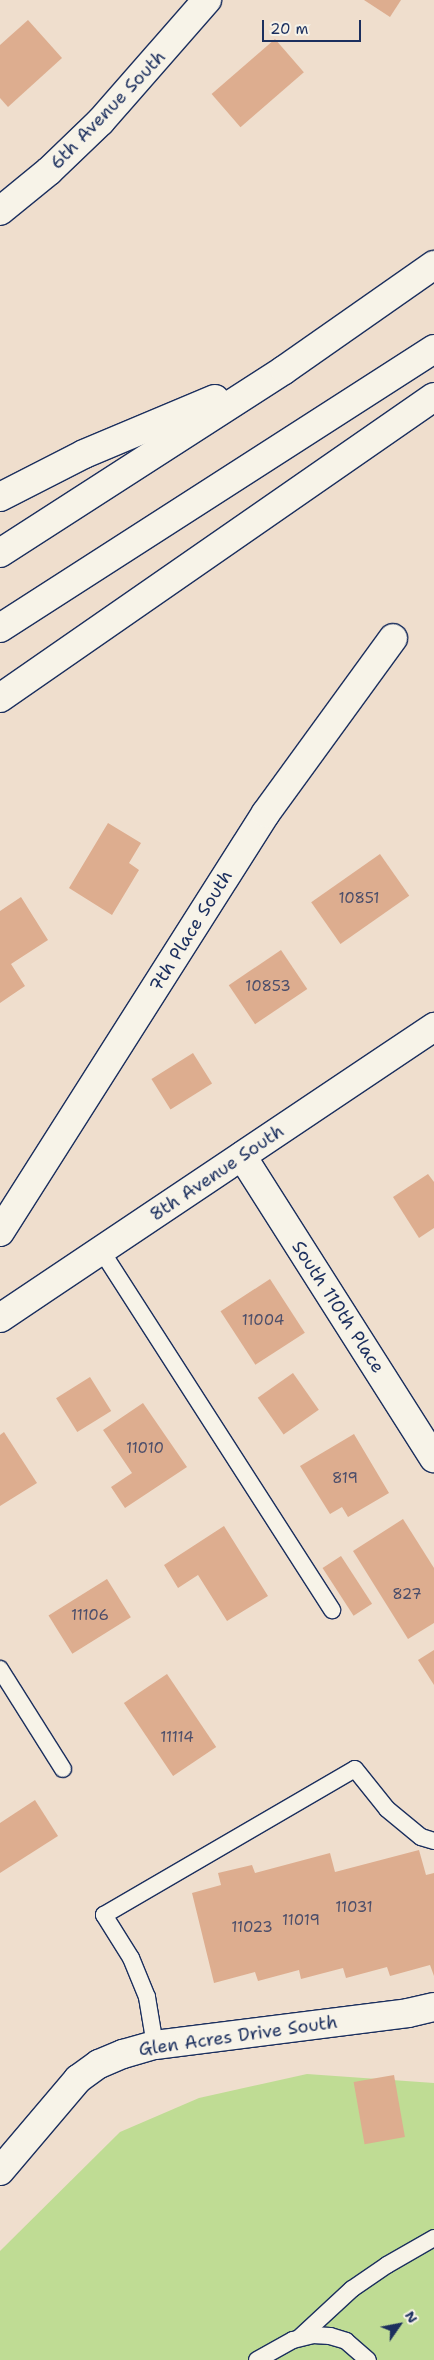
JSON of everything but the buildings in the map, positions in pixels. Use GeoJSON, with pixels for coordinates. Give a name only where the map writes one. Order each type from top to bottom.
{"type":"FeatureCollection","features":[{"type":"Feature","properties":{"kind":"main road","name":"6th Avenue South"},"geometry":{"type":"LineString","coordinates":[[0,211],[49,172],[101,121],[159,58],[207,0]]}},
{"type":"Feature","properties":{"kind":"main road"},"geometry":{"type":"LineString","coordinates":[[0,553],[284,370],[434,265]]}},
{"type":"Feature","properties":{"kind":"main road"},"geometry":{"type":"LineString","coordinates":[[0,628],[434,349]]}},
{"type":"Feature","properties":{"kind":"main road"},"geometry":{"type":"LineString","coordinates":[[0,497],[84,454],[284,370]]}},
{"type":"Feature","properties":{"kind":"main road"},"geometry":{"type":"LineString","coordinates":[[0,698],[434,397]]}},
{"type":"Feature","properties":{"kind":"main road","name":"7th Place South"},"geometry":{"type":"LineString","coordinates":[[0,1232],[266,813],[392,638]]}},
{"type":"Feature","properties":{"kind":"main road","name":"8th Avenue South"},"geometry":{"type":"LineString","coordinates":[[0,1318],[434,1027]]}},
{"type":"Feature","properties":{"kind":"main road","name":"South 110th Place"},"geometry":{"type":"LineString","coordinates":[[242,1156],[434,1458]]}},
{"type":"Feature","properties":{"kind":"main road","name":"Glen Acres Drive South"},"geometry":{"type":"LineString","coordinates":[[0,2171],[78,2079],[99,2064],[123,2054],[156,2045],[408,2013],[434,2007]]}},
{"type":"Feature","properties":{"kind":"lane"},"geometry":{"type":"LineString","coordinates":[[101,1250],[332,1610]]}},
{"type":"Feature","properties":{"kind":"lane"},"geometry":{"type":"LineString","coordinates":[[0,1669],[63,1769]]}},
{"type":"Feature","properties":{"kind":"lane"},"geometry":{"type":"LineString","coordinates":[[156,2045],[147,1998],[131,1958],[104,1915],[356,1769],[387,1809],[421,1837],[434,1841]]}},
{"type":"Feature","properties":{"kind":"lane"},"geometry":{"type":"LineString","coordinates":[[300,2338],[352,2289],[387,2265],[434,2238]]}},
{"type":"Feature","properties":{"kind":"lane"},"geometry":{"type":"LineString","coordinates":[[257,2360],[274,2349],[300,2338],[330,2336],[346,2341],[368,2360]]}},
{"type":"Feature","properties":{"kind":"green space"},"geometry":{"type":"Polygon","coordinates":[[[307,2074],[434,2083],[434,2360],[0,2360],[0,2251],[120,2132],[199,2098],[307,2074]]]}}]}
